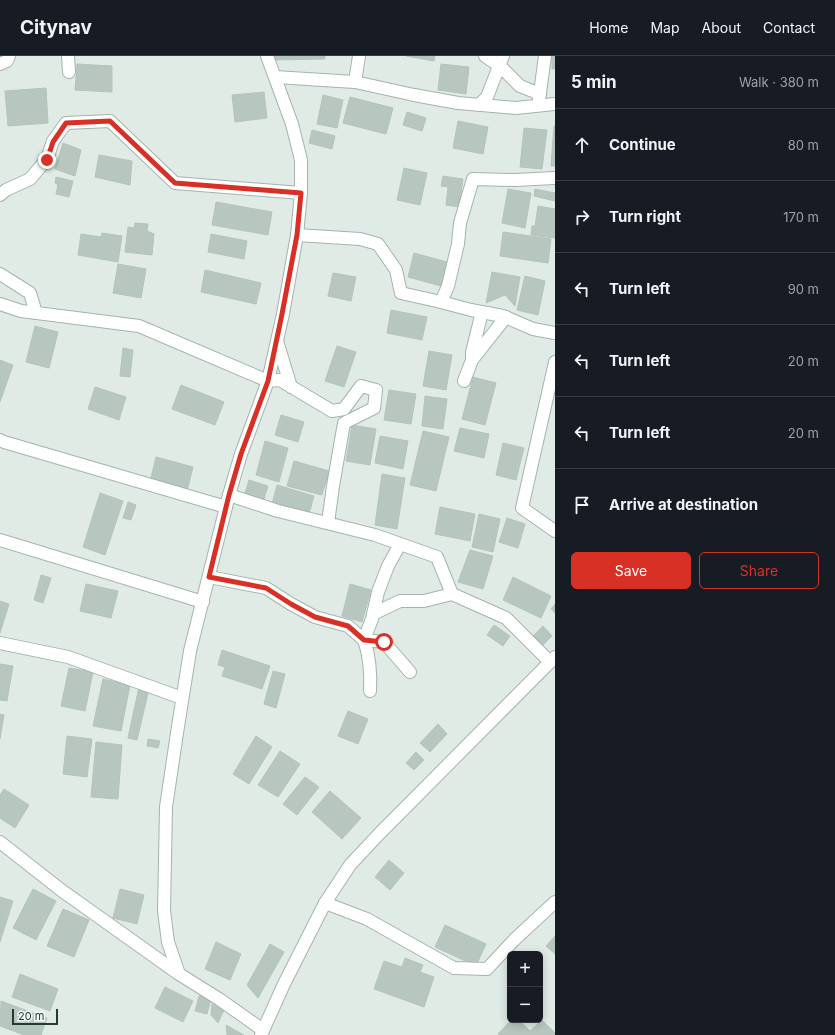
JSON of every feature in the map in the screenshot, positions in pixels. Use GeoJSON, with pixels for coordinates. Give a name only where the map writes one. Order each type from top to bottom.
{"type":"FeatureCollection","features":[{"type":"Feature","properties":{"kind":"street"},"geometry":{"type":"LineString","coordinates":[[0,64],[7,61],[9,56]]}},
{"type":"Feature","properties":{"kind":"street"},"geometry":{"type":"LineString","coordinates":[[68,56],[69,72]]}},
{"type":"Feature","properties":{"kind":"street"},"geometry":{"type":"LineString","coordinates":[[179,974],[168,942],[164,911],[166,807],[182,698],[190,651],[228,501],[241,454],[268,381],[297,235],[301,193],[301,160],[292,124],[267,56]]}},
{"type":"Feature","properties":{"kind":"street"},"geometry":{"type":"LineString","coordinates":[[355,82],[359,56]]}},
{"type":"Feature","properties":{"kind":"street"},"geometry":{"type":"LineString","coordinates":[[485,56],[501,61],[520,86],[539,100],[555,104]]}},
{"type":"Feature","properties":{"kind":"street"},"geometry":{"type":"LineString","coordinates":[[539,100],[545,56]]}},
{"type":"Feature","properties":{"kind":"street"},"geometry":{"type":"LineString","coordinates":[[479,105],[487,97],[501,61]]}},
{"type":"Feature","properties":{"kind":"street"},"geometry":{"type":"LineString","coordinates":[[275,77],[355,82],[414,95],[458,103],[479,105],[516,108],[539,100]]}},
{"type":"Feature","properties":{"kind":"street"},"geometry":{"type":"LineString","coordinates":[[0,195],[6,190],[30,179],[47,160],[53,142],[66,123],[110,121],[175,183],[301,193]]}},
{"type":"Feature","properties":{"kind":"street"},"geometry":{"type":"LineString","coordinates":[[440,302],[448,286],[458,244],[460,223],[473,178],[514,180],[555,178]]}},
{"type":"Feature","properties":{"kind":"street"},"geometry":{"type":"LineString","coordinates":[[297,235],[360,239],[378,244],[396,270],[401,293],[506,317],[533,329],[555,333]]}},
{"type":"Feature","properties":{"kind":"street"},"geometry":{"type":"LineString","coordinates":[[0,274],[30,293],[36,313]]}},
{"type":"Feature","properties":{"kind":"street"},"geometry":{"type":"LineString","coordinates":[[0,304],[21,311],[139,326],[268,381],[280,380],[332,411],[344,409],[361,386],[376,390],[374,408],[344,423],[328,524]]}},
{"type":"Feature","properties":{"kind":"street"},"geometry":{"type":"LineString","coordinates":[[472,360],[472,352],[482,312]]}},
{"type":"Feature","properties":{"kind":"street"},"geometry":{"type":"LineString","coordinates":[[464,381],[472,360],[506,317]]}},
{"type":"Feature","properties":{"kind":"street"},"geometry":{"type":"LineString","coordinates":[[277,339],[291,386]]}},
{"type":"Feature","properties":{"kind":"street"},"geometry":{"type":"LineString","coordinates":[[555,362],[522,508],[555,530]]}},
{"type":"Feature","properties":{"kind":"street"},"geometry":{"type":"LineString","coordinates":[[0,440],[228,501],[278,511],[375,535],[437,557],[452,594]]}},
{"type":"Feature","properties":{"kind":"street"},"geometry":{"type":"LineString","coordinates":[[0,540],[203,602]]}},
{"type":"Feature","properties":{"kind":"street"},"geometry":{"type":"LineString","coordinates":[[364,640],[373,614],[378,592],[388,566],[400,544]]}},
{"type":"Feature","properties":{"kind":"street"},"geometry":{"type":"LineString","coordinates":[[209,577],[266,588],[315,617],[348,626],[364,640],[369,654],[371,676],[370,691]]}},
{"type":"Feature","properties":{"kind":"street"},"geometry":{"type":"LineString","coordinates":[[0,842],[61,890],[179,974],[219,999],[262,1033],[284,984],[326,903],[350,865],[552,660],[506,618],[452,594],[424,601],[400,601],[373,614]]}},
{"type":"Feature","properties":{"kind":"street"},"geometry":{"type":"LineString","coordinates":[[364,640],[384,642],[396,654],[410,672]]}},
{"type":"Feature","properties":{"kind":"street"},"geometry":{"type":"LineString","coordinates":[[0,643],[68,657],[182,698]]}},
{"type":"Feature","properties":{"kind":"street"},"geometry":{"type":"LineString","coordinates":[[326,903],[367,919],[454,968],[487,969],[514,940],[555,902]]}},
{"type":"Feature","properties":{"kind":"building"},"geometry":{"type":"Polygon","coordinates":[[[272,56],[325,56],[325,59],[272,60],[272,56]]]}},
{"type":"Feature","properties":{"kind":"building"},"geometry":{"type":"Polygon","coordinates":[[[406,56],[435,56],[434,61],[406,56]]]}},
{"type":"Feature","properties":{"kind":"building"},"geometry":{"type":"Polygon","coordinates":[[[552,56],[555,56],[555,69],[552,69],[552,56]]]}},
{"type":"Feature","properties":{"kind":"building"},"geometry":{"type":"Polygon","coordinates":[[[77,64],[112,66],[112,92],[75,90],[77,64]]]}},
{"type":"Feature","properties":{"kind":"building"},"geometry":{"type":"Polygon","coordinates":[[[441,64],[469,67],[466,94],[438,90],[441,64]]]}},
{"type":"Feature","properties":{"kind":"building"},"geometry":{"type":"Polygon","coordinates":[[[46,88],[48,123],[8,126],[5,91],[46,88]]]}},
{"type":"Feature","properties":{"kind":"building"},"geometry":{"type":"Polygon","coordinates":[[[264,92],[267,118],[235,122],[232,95],[264,92]]]}},
{"type":"Feature","properties":{"kind":"building"},"geometry":{"type":"Polygon","coordinates":[[[323,95],[343,100],[337,128],[317,124],[323,95]]]}},
{"type":"Feature","properties":{"kind":"building"},"geometry":{"type":"Polygon","coordinates":[[[350,97],[393,108],[386,134],[343,123],[350,97]]]}},
{"type":"Feature","properties":{"kind":"building"},"geometry":{"type":"Polygon","coordinates":[[[407,112],[426,118],[422,131],[403,125],[407,112]]]}},
{"type":"Feature","properties":{"kind":"building"},"geometry":{"type":"Polygon","coordinates":[[[458,121],[488,127],[483,154],[453,148],[458,121]]]}},
{"type":"Feature","properties":{"kind":"building"},"geometry":{"type":"Polygon","coordinates":[[[554,126],[555,166],[551,166],[554,126]]]}},
{"type":"Feature","properties":{"kind":"building"},"geometry":{"type":"Polygon","coordinates":[[[524,128],[547,130],[542,169],[520,167],[524,128]]]}},
{"type":"Feature","properties":{"kind":"building"},"geometry":{"type":"Polygon","coordinates":[[[312,130],[335,136],[332,149],[309,143],[312,130]]]}},
{"type":"Feature","properties":{"kind":"building"},"geometry":{"type":"Polygon","coordinates":[[[63,143],[81,150],[75,176],[55,169],[63,143]]]}},
{"type":"Feature","properties":{"kind":"building"},"geometry":{"type":"Polygon","coordinates":[[[99,155],[132,161],[130,185],[95,177],[99,155]]]}},
{"type":"Feature","properties":{"kind":"building"},"geometry":{"type":"Polygon","coordinates":[[[404,168],[427,173],[420,205],[397,200],[404,168]]]}},
{"type":"Feature","properties":{"kind":"building"},"geometry":{"type":"Polygon","coordinates":[[[443,176],[463,179],[459,207],[446,205],[448,187],[441,186],[443,176]]]}},
{"type":"Feature","properties":{"kind":"building"},"geometry":{"type":"Polygon","coordinates":[[[56,177],[73,181],[69,197],[56,194],[58,185],[55,183],[56,177]]]}},
{"type":"Feature","properties":{"kind":"building"},"geometry":{"type":"Polygon","coordinates":[[[508,189],[531,193],[525,228],[502,223],[508,189]]]}},
{"type":"Feature","properties":{"kind":"building"},"geometry":{"type":"Polygon","coordinates":[[[535,189],[555,193],[555,201],[534,196],[535,189]]]}},
{"type":"Feature","properties":{"kind":"building"},"geometry":{"type":"Polygon","coordinates":[[[216,202],[272,212],[268,235],[212,225],[216,202]]]}},
{"type":"Feature","properties":{"kind":"building"},"geometry":{"type":"Polygon","coordinates":[[[538,206],[555,209],[555,238],[531,235],[532,226],[535,226],[538,206]]]}},
{"type":"Feature","properties":{"kind":"building"},"geometry":{"type":"Polygon","coordinates":[[[135,223],[148,224],[147,231],[154,234],[152,255],[125,252],[128,227],[134,228],[135,223]]]}},
{"type":"Feature","properties":{"kind":"building"},"geometry":{"type":"Polygon","coordinates":[[[503,232],[551,239],[548,263],[500,256],[503,232]]]}},
{"type":"Feature","properties":{"kind":"building"},"geometry":{"type":"Polygon","coordinates":[[[102,233],[122,236],[118,262],[78,255],[81,234],[101,237],[102,233]]]}},
{"type":"Feature","properties":{"kind":"building"},"geometry":{"type":"Polygon","coordinates":[[[211,234],[247,241],[244,259],[208,252],[211,234]]]}},
{"type":"Feature","properties":{"kind":"building"},"geometry":{"type":"Polygon","coordinates":[[[414,253],[447,262],[441,286],[408,277],[414,253]]]}},
{"type":"Feature","properties":{"kind":"building"},"geometry":{"type":"Polygon","coordinates":[[[118,264],[146,269],[141,298],[113,293],[118,264]]]}},
{"type":"Feature","properties":{"kind":"building"},"geometry":{"type":"Polygon","coordinates":[[[205,270],[261,283],[256,304],[201,292],[205,270]]]}},
{"type":"Feature","properties":{"kind":"building"},"geometry":{"type":"Polygon","coordinates":[[[492,272],[520,277],[515,306],[505,295],[486,303],[492,272]]]}},
{"type":"Feature","properties":{"kind":"building"},"geometry":{"type":"Polygon","coordinates":[[[333,273],[356,277],[351,301],[328,296],[333,273]]]}},
{"type":"Feature","properties":{"kind":"building"},"geometry":{"type":"Polygon","coordinates":[[[525,276],[545,281],[538,315],[517,310],[525,276]]]}},
{"type":"Feature","properties":{"kind":"building"},"geometry":{"type":"Polygon","coordinates":[[[391,310],[427,317],[422,340],[387,333],[391,310]]]}},
{"type":"Feature","properties":{"kind":"building"},"geometry":{"type":"Polygon","coordinates":[[[35,326],[58,332],[49,368],[26,362],[35,326]]]}},
{"type":"Feature","properties":{"kind":"building"},"geometry":{"type":"Polygon","coordinates":[[[337,346],[356,352],[344,387],[325,381],[337,346]]]}},
{"type":"Feature","properties":{"kind":"building"},"geometry":{"type":"Polygon","coordinates":[[[123,348],[133,350],[130,377],[120,376],[123,348]]]}},
{"type":"Feature","properties":{"kind":"building"},"geometry":{"type":"Polygon","coordinates":[[[429,351],[452,355],[446,390],[423,386],[429,351]]]}},
{"type":"Feature","properties":{"kind":"building"},"geometry":{"type":"Polygon","coordinates":[[[0,360],[13,365],[0,402],[0,360]]]}},
{"type":"Feature","properties":{"kind":"building"},"geometry":{"type":"Polygon","coordinates":[[[473,377],[496,383],[485,425],[462,419],[473,377]]]}},
{"type":"Feature","properties":{"kind":"building"},"geometry":{"type":"Polygon","coordinates":[[[181,385],[224,402],[215,425],[172,409],[181,385]]]}},
{"type":"Feature","properties":{"kind":"building"},"geometry":{"type":"Polygon","coordinates":[[[95,387],[126,397],[119,420],[88,409],[95,387]]]}},
{"type":"Feature","properties":{"kind":"building"},"geometry":{"type":"Polygon","coordinates":[[[389,390],[416,394],[411,424],[384,420],[389,390]]]}},
{"type":"Feature","properties":{"kind":"building"},"geometry":{"type":"Polygon","coordinates":[[[425,396],[447,399],[443,429],[422,426],[425,396]]]}},
{"type":"Feature","properties":{"kind":"building"},"geometry":{"type":"Polygon","coordinates":[[[281,415],[304,422],[298,442],[275,435],[281,415]]]}},
{"type":"Feature","properties":{"kind":"building"},"geometry":{"type":"Polygon","coordinates":[[[352,425],[376,429],[370,465],[346,461],[352,425]]]}},
{"type":"Feature","properties":{"kind":"building"},"geometry":{"type":"Polygon","coordinates":[[[460,428],[489,434],[484,458],[454,451],[460,428]]]}},
{"type":"Feature","properties":{"kind":"building"},"geometry":{"type":"Polygon","coordinates":[[[423,431],[449,437],[436,491],[410,485],[423,431]]]}},
{"type":"Feature","properties":{"kind":"building"},"geometry":{"type":"Polygon","coordinates":[[[380,436],[408,441],[403,469],[375,463],[380,436]]]}},
{"type":"Feature","properties":{"kind":"building"},"geometry":{"type":"Polygon","coordinates":[[[265,441],[288,448],[279,482],[256,475],[265,441]]]}},
{"type":"Feature","properties":{"kind":"building"},"geometry":{"type":"Polygon","coordinates":[[[503,443],[524,448],[516,480],[496,475],[503,443]]]}},
{"type":"Feature","properties":{"kind":"building"},"geometry":{"type":"Polygon","coordinates":[[[156,457],[193,467],[187,491],[150,482],[156,457]]]}},
{"type":"Feature","properties":{"kind":"building"},"geometry":{"type":"Polygon","coordinates":[[[294,461],[329,471],[322,495],[287,486],[294,461]]]}},
{"type":"Feature","properties":{"kind":"building"},"geometry":{"type":"Polygon","coordinates":[[[382,474],[405,478],[397,529],[375,525],[382,474]]]}},
{"type":"Feature","properties":{"kind":"building"},"geometry":{"type":"Polygon","coordinates":[[[249,480],[268,486],[263,502],[244,496],[249,480]]]}},
{"type":"Feature","properties":{"kind":"building"},"geometry":{"type":"Polygon","coordinates":[[[277,485],[314,496],[309,514],[272,504],[277,485]]]}},
{"type":"Feature","properties":{"kind":"building"},"geometry":{"type":"Polygon","coordinates":[[[100,493],[123,501],[105,555],[83,547],[100,493]]]}},
{"type":"Feature","properties":{"kind":"building"},"geometry":{"type":"Polygon","coordinates":[[[128,502],[136,505],[131,520],[123,518],[128,502]]]}},
{"type":"Feature","properties":{"kind":"building"},"geometry":{"type":"Polygon","coordinates":[[[440,507],[475,514],[470,541],[435,534],[440,507]]]}},
{"type":"Feature","properties":{"kind":"building"},"geometry":{"type":"Polygon","coordinates":[[[479,514],[500,519],[493,552],[472,547],[479,514]]]}},
{"type":"Feature","properties":{"kind":"building"},"geometry":{"type":"Polygon","coordinates":[[[507,518],[525,524],[518,548],[499,542],[507,518]]]}},
{"type":"Feature","properties":{"kind":"building"},"geometry":{"type":"Polygon","coordinates":[[[470,550],[493,556],[483,589],[458,582],[470,550]]]}},
{"type":"Feature","properties":{"kind":"building"},"geometry":{"type":"Polygon","coordinates":[[[41,575],[51,578],[43,603],[34,600],[41,575]]]}},
{"type":"Feature","properties":{"kind":"building"},"geometry":{"type":"Polygon","coordinates":[[[513,577],[551,596],[541,618],[503,600],[513,577]]]}},
{"type":"Feature","properties":{"kind":"building"},"geometry":{"type":"Polygon","coordinates":[[[86,584],[118,591],[111,618],[80,611],[86,584]]]}},
{"type":"Feature","properties":{"kind":"building"},"geometry":{"type":"Polygon","coordinates":[[[350,584],[371,590],[362,622],[342,616],[350,584]]]}},
{"type":"Feature","properties":{"kind":"building"},"geometry":{"type":"Polygon","coordinates":[[[0,601],[9,604],[0,633],[0,601]]]}},
{"type":"Feature","properties":{"kind":"building"},"geometry":{"type":"Polygon","coordinates":[[[555,604],[555,613],[551,609],[555,604]]]}},
{"type":"Feature","properties":{"kind":"building"},"geometry":{"type":"Polygon","coordinates":[[[494,625],[510,636],[503,646],[487,635],[494,625]]]}},
{"type":"Feature","properties":{"kind":"building"},"geometry":{"type":"Polygon","coordinates":[[[543,626],[552,636],[542,646],[532,637],[543,626]]]}},
{"type":"Feature","properties":{"kind":"building"},"geometry":{"type":"Polygon","coordinates":[[[222,650],[270,666],[262,689],[222,676],[225,667],[218,665],[222,650]]]}},
{"type":"Feature","properties":{"kind":"building"},"geometry":{"type":"Polygon","coordinates":[[[0,664],[13,666],[7,701],[0,700],[0,664]]]}},
{"type":"Feature","properties":{"kind":"building"},"geometry":{"type":"Polygon","coordinates":[[[69,668],[93,672],[85,711],[61,706],[69,668]]]}},
{"type":"Feature","properties":{"kind":"building"},"geometry":{"type":"Polygon","coordinates":[[[273,671],[285,674],[276,708],[264,704],[273,671]]]}},
{"type":"Feature","properties":{"kind":"building"},"geometry":{"type":"Polygon","coordinates":[[[103,679],[130,685],[121,731],[93,726],[103,679]]]}},
{"type":"Feature","properties":{"kind":"building"},"geometry":{"type":"Polygon","coordinates":[[[139,687],[149,689],[137,740],[128,738],[139,687]]]}},
{"type":"Feature","properties":{"kind":"building"},"geometry":{"type":"Polygon","coordinates":[[[348,711],[368,719],[358,744],[338,736],[348,711]]]}},
{"type":"Feature","properties":{"kind":"building"},"geometry":{"type":"Polygon","coordinates":[[[0,714],[4,715],[0,739],[0,714]]]}},
{"type":"Feature","properties":{"kind":"building"},"geometry":{"type":"Polygon","coordinates":[[[438,724],[447,734],[430,752],[420,743],[438,724]]]}},
{"type":"Feature","properties":{"kind":"building"},"geometry":{"type":"Polygon","coordinates":[[[67,736],[92,739],[87,777],[63,774],[67,736]]]}},
{"type":"Feature","properties":{"kind":"building"},"geometry":{"type":"Polygon","coordinates":[[[256,736],[272,747],[249,784],[233,774],[256,736]]]}},
{"type":"Feature","properties":{"kind":"building"},"geometry":{"type":"Polygon","coordinates":[[[148,739],[160,741],[158,748],[147,746],[148,739]]]}},
{"type":"Feature","properties":{"kind":"building"},"geometry":{"type":"Polygon","coordinates":[[[96,742],[122,745],[118,799],[91,797],[96,742]]]}},
{"type":"Feature","properties":{"kind":"building"},"geometry":{"type":"Polygon","coordinates":[[[280,751],[300,764],[278,797],[258,785],[280,751]]]}},
{"type":"Feature","properties":{"kind":"building"},"geometry":{"type":"Polygon","coordinates":[[[416,752],[424,760],[414,770],[406,763],[416,752]]]}},
{"type":"Feature","properties":{"kind":"building"},"geometry":{"type":"Polygon","coordinates":[[[305,777],[319,787],[297,815],[283,804],[305,777]]]}},
{"type":"Feature","properties":{"kind":"building"},"geometry":{"type":"Polygon","coordinates":[[[4,789],[29,805],[15,828],[0,818],[0,795],[4,789]]]}},
{"type":"Feature","properties":{"kind":"building"},"geometry":{"type":"Polygon","coordinates":[[[330,791],[361,818],[342,839],[312,812],[330,791]]]}},
{"type":"Feature","properties":{"kind":"building"},"geometry":{"type":"Polygon","coordinates":[[[389,860],[404,873],[390,890],[375,877],[389,860]]]}},
{"type":"Feature","properties":{"kind":"building"},"geometry":{"type":"Polygon","coordinates":[[[33,889],[56,901],[36,940],[13,928],[33,889]]]}},
{"type":"Feature","properties":{"kind":"building"},"geometry":{"type":"Polygon","coordinates":[[[120,889],[144,895],[137,924],[113,918],[120,889]]]}},
{"type":"Feature","properties":{"kind":"building"},"geometry":{"type":"Polygon","coordinates":[[[0,897],[13,901],[0,942],[0,897]]]}},
{"type":"Feature","properties":{"kind":"building"},"geometry":{"type":"Polygon","coordinates":[[[63,909],[89,920],[74,957],[47,946],[63,909]]]}},
{"type":"Feature","properties":{"kind":"building"},"geometry":{"type":"Polygon","coordinates":[[[445,925],[486,944],[476,966],[435,947],[445,925]]]}},
{"type":"Feature","properties":{"kind":"building"},"geometry":{"type":"Polygon","coordinates":[[[555,936],[555,954],[546,946],[555,936]]]}},
{"type":"Feature","properties":{"kind":"building"},"geometry":{"type":"Polygon","coordinates":[[[216,942],[241,954],[230,980],[205,969],[216,942]]]}},
{"type":"Feature","properties":{"kind":"building"},"geometry":{"type":"Polygon","coordinates":[[[270,944],[284,952],[258,998],[247,985],[270,944]]]}},
{"type":"Feature","properties":{"kind":"building"},"geometry":{"type":"Polygon","coordinates":[[[405,958],[423,965],[420,972],[434,977],[424,1007],[374,989],[384,961],[402,967],[405,958]]]}},
{"type":"Feature","properties":{"kind":"building"},"geometry":{"type":"Polygon","coordinates":[[[20,974],[58,989],[50,1011],[12,997],[20,974]]]}},
{"type":"Feature","properties":{"kind":"building"},"geometry":{"type":"Polygon","coordinates":[[[165,987],[193,1001],[183,1022],[155,1008],[165,987]]]}},
{"type":"Feature","properties":{"kind":"building"},"geometry":{"type":"Polygon","coordinates":[[[199,996],[211,999],[207,1014],[195,1011],[199,996]]]}},
{"type":"Feature","properties":{"kind":"building"},"geometry":{"type":"Polygon","coordinates":[[[1,1001],[47,1018],[41,1035],[24,1035],[0,1026],[1,1001]]]}},
{"type":"Feature","properties":{"kind":"building"},"geometry":{"type":"Polygon","coordinates":[[[212,1004],[224,1010],[218,1023],[211,1015],[212,1004]]]}},
{"type":"Feature","properties":{"kind":"building"},"geometry":{"type":"Polygon","coordinates":[[[543,1021],[555,1033],[555,1035],[499,1035],[498,1034],[508,1023],[522,1023],[530,1031],[539,1023],[543,1023],[543,1021]]]}},
{"type":"Feature","properties":{"kind":"building"},"geometry":{"type":"Polygon","coordinates":[[[226,1025],[244,1035],[227,1035],[226,1025]]]}},
{"type":"Feature","properties":{"kind":"route"},"geometry":{"type":"LineString","coordinates":[[47,160],[53,142],[66,123],[110,121],[175,183],[301,193],[297,235],[268,381],[241,454],[229,495],[209,577],[266,588],[315,617],[348,626],[364,640],[384,642]]}}]}
